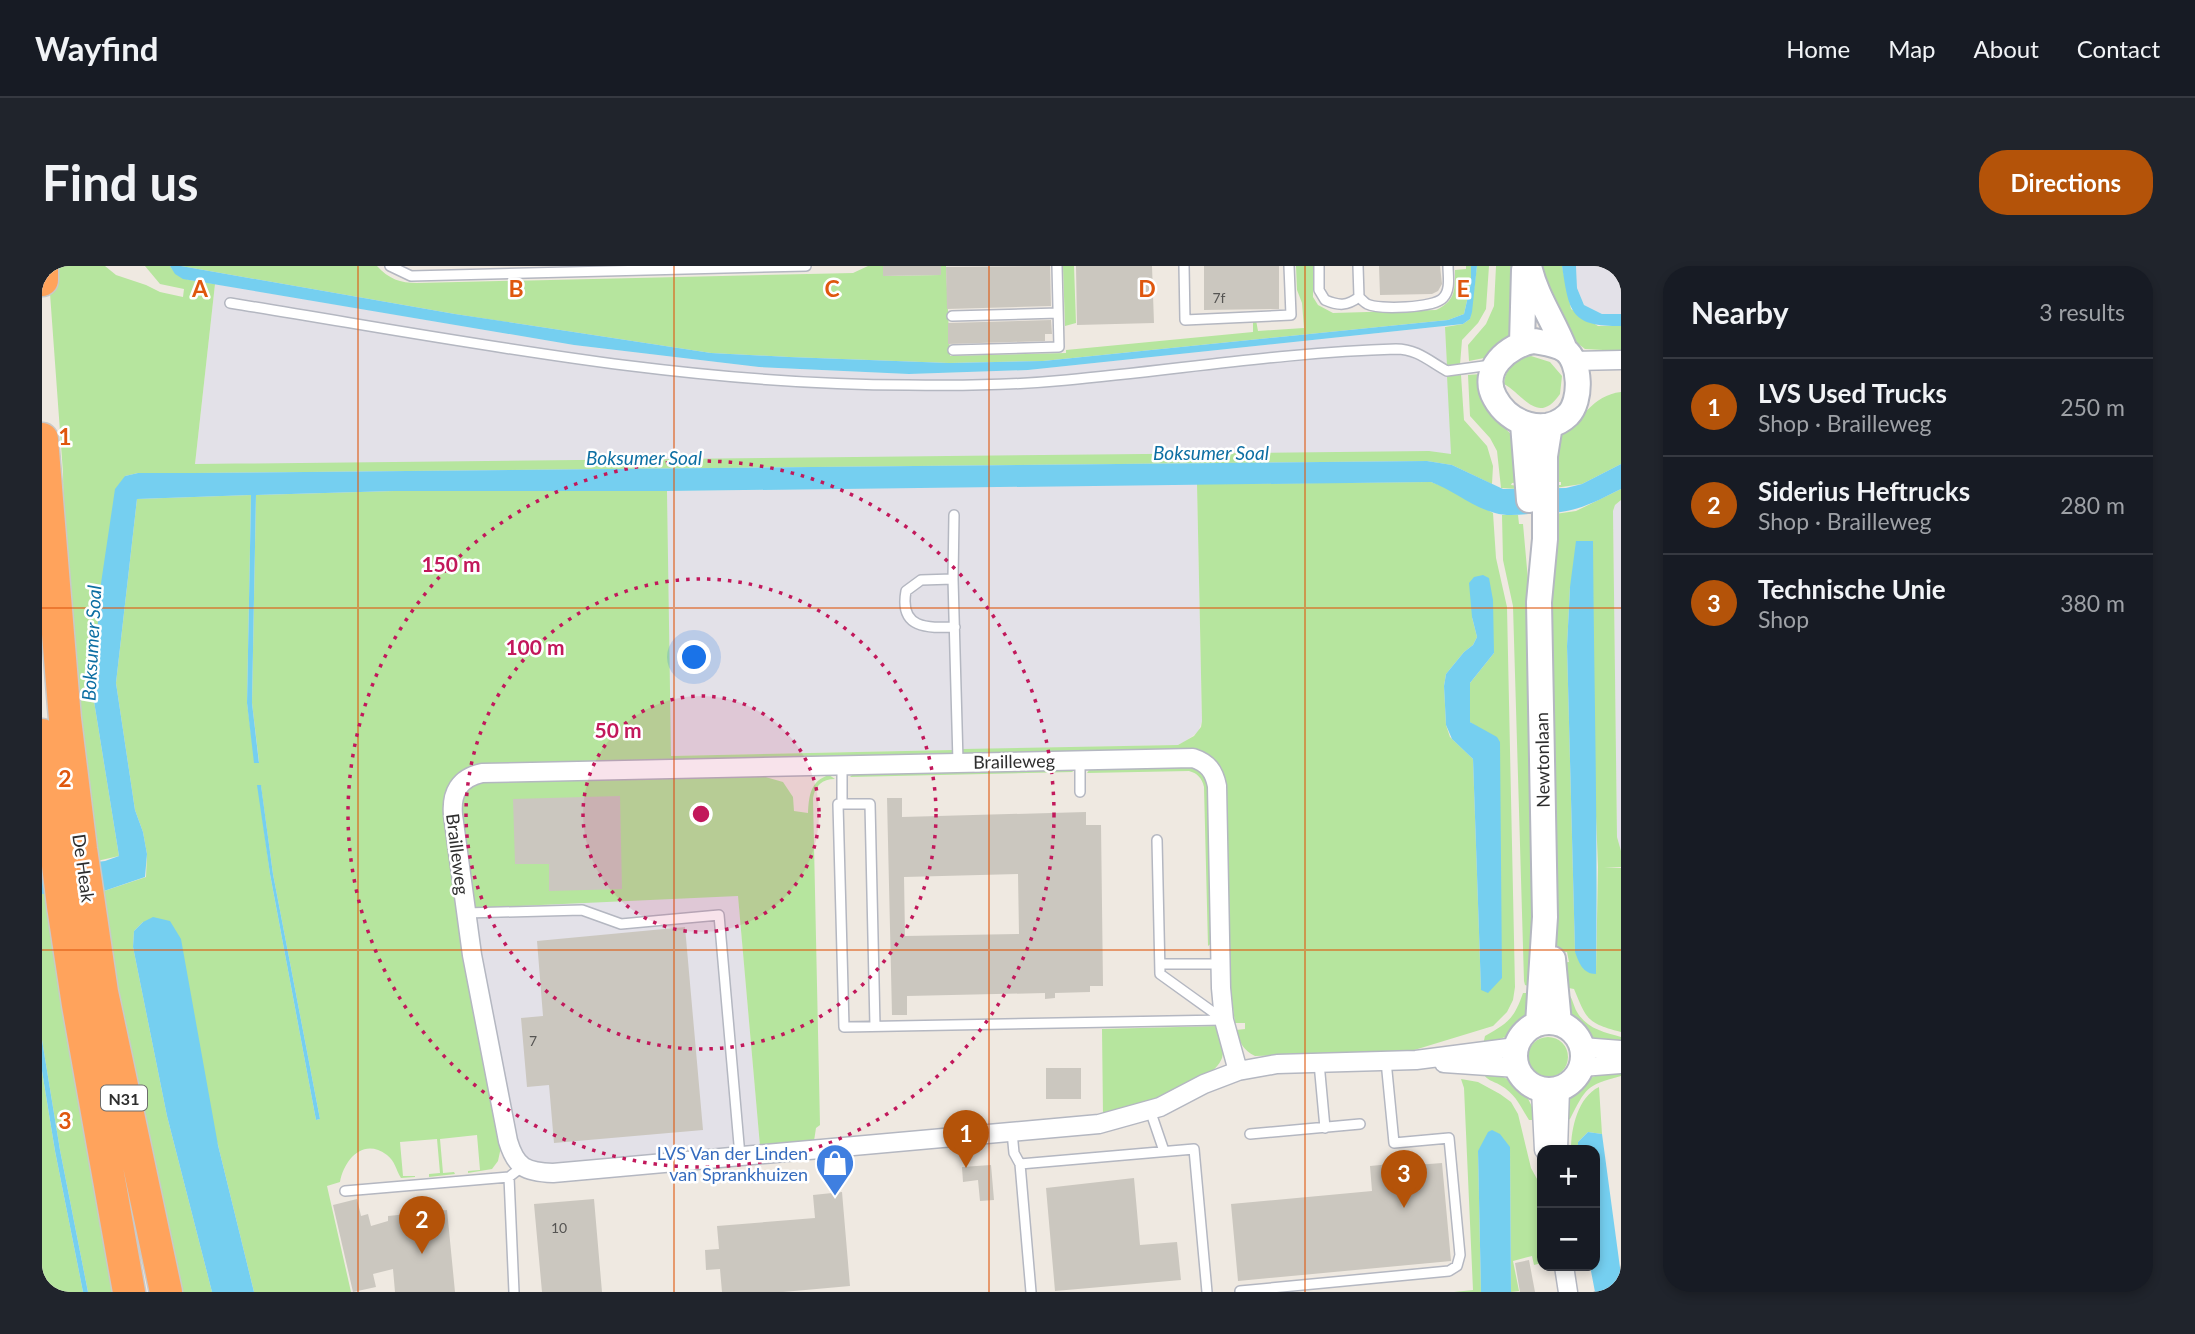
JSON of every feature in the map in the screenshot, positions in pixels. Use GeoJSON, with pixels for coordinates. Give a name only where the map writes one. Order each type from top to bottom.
{"type":"FeatureCollection","features":[{"type":"Feature","properties":{"kind":"highway"},"geometry":{"type":"LineString","coordinates":[[42,266],[42,280]]}},
{"type":"Feature","properties":{"kind":"highway","name":"De Heak"},"geometry":{"type":"LineString","coordinates":[[42,439],[62,680],[68,850]]}},
{"type":"Feature","properties":{"kind":"highway","name":"De Heak"},"geometry":{"type":"LineString","coordinates":[[42,735],[68,850],[129,1292]]}},
{"type":"Feature","properties":{"kind":"highway","name":"De Heak"},"geometry":{"type":"LineString","coordinates":[[76,904],[102,992],[166,1292]]}},
{"type":"Feature","properties":{"kind":"street"},"geometry":{"type":"LineString","coordinates":[[1522,343],[1526,266]]}},
{"type":"Feature","properties":{"kind":"street"},"geometry":{"type":"LineString","coordinates":[[1526,266],[1545,311],[1569,356],[1578,388],[1571,412],[1550,425],[1523,424],[1512,417],[1496,400],[1491,384],[1495,365],[1510,349],[1522,343],[1546,343],[1569,356],[1621,360]]}},
{"type":"Feature","properties":{"kind":"street","name":"Newtonlaan"},"geometry":{"type":"LineString","coordinates":[[1523,424],[1536,483],[1545,917],[1555,972],[1548,1024]]}},
{"type":"Feature","properties":{"kind":"street","name":"Newtonlaan"},"geometry":{"type":"LineString","coordinates":[[1536,483],[1550,425]]}},
{"type":"Feature","properties":{"kind":"street","name":"Brailleweg"},"geometry":{"type":"LineString","coordinates":[[516,1172],[472,955],[452,804],[460,783],[472,775],[496,772],[1183,757],[1201,761],[1212,771],[1217,786],[1224,1020],[1238,1071]]}},
{"type":"Feature","properties":{"kind":"street"},"geometry":{"type":"LineString","coordinates":[[1548,1024],[1569,1028],[1577,1036],[1582,1057],[1570,1084],[1550,1089],[1531,1086],[1522,1079],[1516,1058],[1520,1037],[1528,1029],[1548,1024]]}},
{"type":"Feature","properties":{"kind":"street"},"geometry":{"type":"LineString","coordinates":[[1582,1057],[1621,1049]]}},
{"type":"Feature","properties":{"kind":"street"},"geometry":{"type":"LineString","coordinates":[[1582,1057],[1621,1064]]}},
{"type":"Feature","properties":{"kind":"street"},"geometry":{"type":"LineString","coordinates":[[516,1172],[553,1173],[1099,1124],[1150,1110],[1238,1071],[1277,1065],[1516,1058]]}},
{"type":"Feature","properties":{"kind":"street"},"geometry":{"type":"LineString","coordinates":[[1544,1145],[1550,1089]]}},
{"type":"Feature","properties":{"kind":"street"},"geometry":{"type":"LineString","coordinates":[[1550,1089],[1557,1145]]}},
{"type":"Feature","properties":{"kind":"street"},"geometry":{"type":"LineString","coordinates":[[1565,1271],[1568,1292]]}},
{"type":"Feature","properties":{"kind":"lane"},"geometry":{"type":"LineString","coordinates":[[390,266],[411,276],[806,266]]}},
{"type":"Feature","properties":{"kind":"lane"},"geometry":{"type":"LineString","coordinates":[[953,350],[1059,347],[1057,266]]}},
{"type":"Feature","properties":{"kind":"lane"},"geometry":{"type":"LineString","coordinates":[[1184,266],[1185,320],[1291,315],[1289,266]]}},
{"type":"Feature","properties":{"kind":"lane"},"geometry":{"type":"LineString","coordinates":[[1319,266],[1319,290],[1325,300],[1338,306],[1350,304],[1359,297]]}},
{"type":"Feature","properties":{"kind":"lane"},"geometry":{"type":"LineString","coordinates":[[1358,266],[1359,297],[1367,304],[1379,307],[1437,303],[1446,297],[1448,266]]}},
{"type":"Feature","properties":{"kind":"lane"},"geometry":{"type":"LineString","coordinates":[[230,303],[678,373],[834,383],[908,386],[1029,382],[1307,353],[1396,348],[1422,354],[1447,371],[1495,365]]}},
{"type":"Feature","properties":{"kind":"lane"},"geometry":{"type":"LineString","coordinates":[[952,316],[1058,313]]}},
{"type":"Feature","properties":{"kind":"lane"},"geometry":{"type":"LineString","coordinates":[[954,514],[958,762]]}},
{"type":"Feature","properties":{"kind":"lane"},"geometry":{"type":"LineString","coordinates":[[953,579],[921,580],[906,591],[904,602],[909,617],[915,623],[931,628],[955,627]]}},
{"type":"Feature","properties":{"kind":"lane"},"geometry":{"type":"LineString","coordinates":[[1080,760],[1080,792]]}},
{"type":"Feature","properties":{"kind":"lane"},"geometry":{"type":"LineString","coordinates":[[842,766],[842,804]]}},
{"type":"Feature","properties":{"kind":"lane"},"geometry":{"type":"LineString","coordinates":[[875,1026],[870,804],[838,804],[844,1027],[1224,1020]]}},
{"type":"Feature","properties":{"kind":"lane"},"geometry":{"type":"LineString","coordinates":[[1157,841],[1160,974],[1224,1020]]}},
{"type":"Feature","properties":{"kind":"lane"},"geometry":{"type":"LineString","coordinates":[[466,913],[582,910],[621,924],[719,915],[740,1156]]}},
{"type":"Feature","properties":{"kind":"lane"},"geometry":{"type":"LineString","coordinates":[[1160,964],[1221,964]]}},
{"type":"Feature","properties":{"kind":"lane"},"geometry":{"type":"LineString","coordinates":[[1240,1291],[1394,1278],[1449,1271],[1457,1266],[1460,1255],[1449,1138],[1394,1143],[1386,1061]]}},
{"type":"Feature","properties":{"kind":"lane"},"geometry":{"type":"LineString","coordinates":[[1319,1063],[1325,1128]]}},
{"type":"Feature","properties":{"kind":"lane"},"geometry":{"type":"LineString","coordinates":[[1150,1110],[1164,1152]]}},
{"type":"Feature","properties":{"kind":"lane"},"geometry":{"type":"LineString","coordinates":[[1250,1134],[1360,1124]]}},
{"type":"Feature","properties":{"kind":"lane"},"geometry":{"type":"LineString","coordinates":[[1012,1132],[1014,1153],[1020,1164],[1031,1292]]}},
{"type":"Feature","properties":{"kind":"lane"},"geometry":{"type":"LineString","coordinates":[[1020,1164],[1194,1149],[1207,1292]]}},
{"type":"Feature","properties":{"kind":"lane"},"geometry":{"type":"LineString","coordinates":[[345,1191],[516,1172],[514,1292]]}},
{"type":"Feature","properties":{"kind":"shaded area"},"geometry":{"type":"Polygon","coordinates":[[[1576,266],[1621,266],[1621,314],[1602,314],[1584,305],[1577,288],[1576,266]]]}},
{"type":"Feature","properties":{"kind":"shaded area"},"geometry":{"type":"Polygon","coordinates":[[[215,284],[574,345],[759,367],[909,374],[1028,370],[1445,326],[1452,465],[1427,461],[194,473],[215,284]]]}},
{"type":"Feature","properties":{"kind":"shaded area"},"geometry":{"type":"Polygon","coordinates":[[[1197,484],[1202,721],[1198,732],[1184,742],[1178,745],[670,756],[667,491],[1197,484]]]}},
{"type":"Feature","properties":{"kind":"shaded area"},"geometry":{"type":"Polygon","coordinates":[[[1621,500],[1621,851],[1617,837],[1613,511],[1621,500]]]}},
{"type":"Feature","properties":{"kind":"shaded area"},"geometry":{"type":"Polygon","coordinates":[[[738,895],[760,1146],[536,1166],[519,1152],[473,908],[738,895]]]}},
{"type":"Feature","properties":{"kind":"green space"},"geometry":{"type":"Polygon","coordinates":[[[48,266],[105,266],[116,275],[160,292],[183,297],[184,289],[160,284],[145,266],[170,266],[184,278],[215,284],[195,464],[1429,451],[1451,454],[1447,376],[1461,375],[1464,420],[1487,446],[1493,466],[1492,484],[1452,465],[1427,461],[138,473],[125,476],[93,695],[119,856],[97,861],[65,605],[63,473],[48,266]]]}},
{"type":"Feature","properties":{"kind":"green space"},"geometry":{"type":"Polygon","coordinates":[[[181,266],[377,266],[395,279],[417,283],[853,273],[868,266],[883,266],[883,276],[940,275],[941,266],[946,266],[950,356],[1066,353],[1066,350],[1253,332],[1253,321],[1256,320],[1258,331],[1304,328],[1296,266],[1313,266],[1313,297],[1318,305],[1333,313],[1436,310],[1451,298],[1455,270],[1471,266],[1471,283],[1464,314],[1448,320],[1043,361],[949,363],[711,353],[455,314],[181,266]]]}},
{"type":"Feature","properties":{"kind":"green space"},"geometry":{"type":"Polygon","coordinates":[[[1063,266],[1074,266],[1076,323],[1065,326],[1063,266]]]}},
{"type":"Feature","properties":{"kind":"green space"},"geometry":{"type":"Polygon","coordinates":[[[1477,266],[1489,266],[1486,309],[1478,323],[1462,340],[1460,365],[1447,366],[1445,327],[1463,324],[1470,319],[1477,266]]]}},
{"type":"Feature","properties":{"kind":"green space"},"geometry":{"type":"Polygon","coordinates":[[[1496,266],[1516,266],[1512,335],[1484,358],[1469,361],[1468,345],[1486,324],[1494,306],[1496,266]]]}},
{"type":"Feature","properties":{"kind":"green space"},"geometry":{"type":"Polygon","coordinates":[[[1535,266],[1562,266],[1571,309],[1598,326],[1621,326],[1621,351],[1585,349],[1573,340],[1535,266]]]}},
{"type":"Feature","properties":{"kind":"green space"},"geometry":{"type":"Polygon","coordinates":[[[1531,356],[1550,362],[1562,376],[1560,394],[1545,407],[1531,405],[1504,384],[1506,373],[1512,365],[1531,356]]]}},
{"type":"Feature","properties":{"kind":"green space"},"geometry":{"type":"Polygon","coordinates":[[[1481,374],[1485,404],[1491,415],[1515,438],[1521,482],[1511,485],[1518,486],[1518,489],[1501,488],[1497,451],[1490,438],[1470,416],[1468,375],[1481,374]]]}},
{"type":"Feature","properties":{"kind":"green space"},"geometry":{"type":"Polygon","coordinates":[[[1621,392],[1621,464],[1582,484],[1555,488],[1554,485],[1561,485],[1561,482],[1551,482],[1558,437],[1602,398],[1621,392]]]}},
{"type":"Feature","properties":{"kind":"green space"},"geometry":{"type":"Polygon","coordinates":[[[1431,482],[1493,513],[1496,558],[1507,607],[1515,987],[1507,1012],[1493,1026],[1411,1051],[1251,1054],[1237,1035],[1236,1030],[1245,1029],[1245,1023],[1235,1023],[1230,986],[1225,790],[1198,751],[1188,749],[963,754],[963,749],[1178,745],[1194,736],[1202,721],[1197,484],[1431,482]],[[1472,617],[1477,637],[1446,674],[1444,686],[1446,725],[1450,737],[1473,759],[1481,990],[1480,729],[1470,722],[1470,683],[1494,653],[1472,617]]]}},
{"type":"Feature","properties":{"kind":"green space"},"geometry":{"type":"Polygon","coordinates":[[[1621,489],[1621,500],[1613,511],[1617,837],[1621,851],[1621,867],[1604,867],[1621,868],[1621,1032],[1595,1023],[1582,1008],[1574,989],[1563,987],[1559,963],[1569,962],[1567,952],[1558,953],[1554,919],[1546,598],[1555,514],[1576,511],[1621,489]],[[1570,587],[1567,646],[1575,952],[1596,974],[1598,867],[1594,765],[1570,587]]]}},
{"type":"Feature","properties":{"kind":"green space"},"geometry":{"type":"Polygon","coordinates":[[[394,491],[667,491],[671,756],[953,750],[953,754],[480,765],[462,771],[447,790],[444,817],[464,957],[501,1147],[498,1161],[492,1169],[468,1173],[480,1170],[477,1135],[440,1139],[443,1173],[455,1174],[429,1177],[429,1174],[440,1173],[437,1139],[400,1142],[403,1176],[415,1177],[401,1178],[392,1160],[378,1150],[363,1150],[350,1159],[340,1182],[327,1186],[351,1292],[254,1292],[218,1145],[143,922],[134,931],[133,947],[167,1116],[212,1292],[180,1292],[136,1116],[101,892],[146,877],[147,854],[135,810],[116,683],[137,499],[251,495],[247,703],[255,763],[259,762],[252,703],[256,495],[394,491]],[[258,785],[270,874],[316,1120],[320,1119],[273,874],[261,786],[258,785]]]}},
{"type":"Feature","properties":{"kind":"green space"},"geometry":{"type":"Polygon","coordinates":[[[1502,515],[1518,515],[1519,524],[1523,524],[1529,591],[1537,953],[1531,987],[1525,985],[1524,981],[1513,606],[1503,560],[1502,515]]]}},
{"type":"Feature","properties":{"kind":"green space"},"geometry":{"type":"Polygon","coordinates":[[[1189,766],[1202,774],[1208,787],[1213,942],[1208,946],[1204,787],[1200,779],[1189,771],[1087,773],[1091,767],[1189,766]]]}},
{"type":"Feature","properties":{"kind":"green space"},"geometry":{"type":"Polygon","coordinates":[[[1069,767],[1073,772],[850,777],[854,773],[1069,767]]]}},
{"type":"Feature","properties":{"kind":"green space"},"geometry":{"type":"Polygon","coordinates":[[[829,775],[835,779],[820,784],[813,798],[820,1125],[816,1128],[814,1141],[760,1146],[738,896],[473,908],[460,801],[468,788],[483,782],[762,776],[783,782],[793,797],[794,811],[808,813],[814,785],[829,775]]]}},
{"type":"Feature","properties":{"kind":"green space"},"geometry":{"type":"Polygon","coordinates":[[[46,893],[117,1292],[88,1292],[60,1150],[42,1040],[42,894],[46,893]]]}},
{"type":"Feature","properties":{"kind":"green space"},"geometry":{"type":"Polygon","coordinates":[[[1567,992],[1581,1018],[1596,1029],[1621,1037],[1621,1043],[1598,1039],[1577,1028],[1569,1015],[1567,992]]]}},
{"type":"Feature","properties":{"kind":"green space"},"geometry":{"type":"Polygon","coordinates":[[[1523,993],[1534,993],[1528,1018],[1508,1036],[1483,1045],[1485,1036],[1505,1024],[1513,1015],[1523,993]]]}},
{"type":"Feature","properties":{"kind":"green space"},"geometry":{"type":"Polygon","coordinates":[[[1218,1026],[1223,1046],[1222,1058],[1203,1078],[1169,1094],[1103,1116],[1102,1029],[1218,1026]]]}},
{"type":"Feature","properties":{"kind":"green space"},"geometry":{"type":"Polygon","coordinates":[[[1548,1037],[1562,1043],[1568,1057],[1562,1071],[1548,1077],[1534,1071],[1528,1057],[1534,1043],[1548,1037]]]}},
{"type":"Feature","properties":{"kind":"green space"},"geometry":{"type":"Polygon","coordinates":[[[1621,1070],[1621,1076],[1588,1089],[1570,1119],[1566,1121],[1575,1089],[1589,1078],[1621,1070]]]}},
{"type":"Feature","properties":{"kind":"green space"},"geometry":{"type":"Polygon","coordinates":[[[42,1071],[55,1151],[83,1292],[42,1292],[42,1071]]]}},
{"type":"Feature","properties":{"kind":"green space"},"geometry":{"type":"Polygon","coordinates":[[[1483,1073],[1503,1077],[1518,1086],[1529,1101],[1536,1120],[1529,1120],[1510,1092],[1483,1073]]]}},
{"type":"Feature","properties":{"kind":"green space"},"geometry":{"type":"Polygon","coordinates":[[[1461,1079],[1478,1082],[1511,1102],[1518,1114],[1531,1168],[1537,1179],[1537,1264],[1534,1265],[1532,1256],[1513,1261],[1519,1291],[1511,1292],[1510,1147],[1478,1151],[1481,1292],[1454,1292],[1473,1290],[1464,1088],[1461,1079]]]}},
{"type":"Feature","properties":{"kind":"green space"},"geometry":{"type":"Polygon","coordinates":[[[1599,1087],[1602,1134],[1588,1132],[1578,1145],[1571,1145],[1577,1114],[1592,1092],[1599,1087]]]}},
{"type":"Feature","properties":{"kind":"water"},"geometry":{"type":"Polygon","coordinates":[[[170,266],[455,314],[711,353],[949,363],[1043,361],[1448,320],[1464,314],[1471,283],[1471,266],[1477,266],[1472,312],[1470,319],[1463,324],[1028,370],[909,374],[759,367],[574,345],[183,279],[175,274],[170,266]]]}},
{"type":"Feature","properties":{"kind":"water"},"geometry":{"type":"Polygon","coordinates":[[[1562,266],[1576,266],[1577,288],[1584,305],[1602,314],[1621,314],[1621,326],[1591,323],[1575,313],[1570,305],[1562,266]]]}},
{"type":"Feature","properties":{"kind":"water"},"geometry":{"type":"Polygon","coordinates":[[[1427,461],[1452,465],[1503,489],[1566,488],[1582,484],[1621,464],[1621,489],[1566,511],[1511,515],[1499,514],[1470,503],[1431,482],[667,491],[394,491],[256,495],[252,703],[259,763],[254,763],[247,703],[251,495],[137,499],[116,683],[135,810],[147,854],[145,877],[101,892],[42,894],[42,869],[105,861],[119,856],[93,695],[100,590],[115,489],[125,476],[138,473],[1427,461]]]}},
{"type":"Feature","properties":{"kind":"water"},"geometry":{"type":"Polygon","coordinates":[[[1576,541],[1593,541],[1596,974],[1585,970],[1575,952],[1567,646],[1576,541]]]}},
{"type":"Feature","properties":{"kind":"water"},"geometry":{"type":"Polygon","coordinates":[[[1483,575],[1489,578],[1493,600],[1494,653],[1470,683],[1470,722],[1497,737],[1500,742],[1502,978],[1488,993],[1481,990],[1473,759],[1452,739],[1446,725],[1444,686],[1446,674],[1477,637],[1469,583],[1474,577],[1483,575]]]}},
{"type":"Feature","properties":{"kind":"water"},"geometry":{"type":"Polygon","coordinates":[[[257,785],[261,785],[273,874],[320,1119],[316,1120],[270,874],[257,785]]]}},
{"type":"Feature","properties":{"kind":"water"},"geometry":{"type":"Polygon","coordinates":[[[153,917],[170,921],[181,939],[218,1145],[254,1292],[212,1292],[167,1116],[133,947],[134,931],[153,917]]]}},
{"type":"Feature","properties":{"kind":"water"},"geometry":{"type":"Polygon","coordinates":[[[42,1040],[88,1292],[83,1292],[55,1151],[42,1071],[42,1040]]]}},
{"type":"Feature","properties":{"kind":"water"},"geometry":{"type":"Polygon","coordinates":[[[1492,1130],[1500,1134],[1510,1147],[1511,1292],[1481,1292],[1478,1151],[1488,1132],[1492,1130]]]}},
{"type":"Feature","properties":{"kind":"water"},"geometry":{"type":"Polygon","coordinates":[[[1588,1132],[1602,1134],[1621,1292],[1595,1292],[1591,1271],[1600,1271],[1600,1145],[1578,1145],[1588,1132]]]}},
{"type":"Feature","properties":{"kind":"building"},"geometry":{"type":"Polygon","coordinates":[[[883,266],[941,266],[941,275],[883,276],[883,266]]]}},
{"type":"Feature","properties":{"kind":"building"},"geometry":{"type":"Polygon","coordinates":[[[1050,266],[1051,306],[947,309],[946,267],[1050,266]]]}},
{"type":"Feature","properties":{"kind":"building"},"geometry":{"type":"Polygon","coordinates":[[[1076,266],[1152,266],[1154,323],[1077,325],[1076,266]]]}},
{"type":"Feature","properties":{"kind":"building"},"geometry":{"type":"Polygon","coordinates":[[[1204,266],[1279,266],[1279,309],[1204,310],[1204,266]]]}},
{"type":"Feature","properties":{"kind":"building"},"geometry":{"type":"Polygon","coordinates":[[[1379,266],[1440,266],[1442,284],[1438,291],[1432,294],[1380,295],[1379,266]]]}},
{"type":"Feature","properties":{"kind":"building"},"geometry":{"type":"Polygon","coordinates":[[[1051,320],[1052,334],[1045,334],[1045,341],[948,344],[948,323],[1051,320]]]}},
{"type":"Feature","properties":{"kind":"building"},"geometry":{"type":"Polygon","coordinates":[[[620,796],[622,889],[549,891],[549,864],[515,864],[513,799],[620,796]]]}},
{"type":"Feature","properties":{"kind":"building"},"geometry":{"type":"Polygon","coordinates":[[[887,798],[902,798],[902,817],[1086,812],[1086,825],[1101,825],[1103,986],[1090,986],[1090,992],[1055,993],[1055,998],[1045,999],[1045,993],[907,996],[907,1015],[892,1015],[887,798]],[[1018,874],[904,877],[905,936],[1019,934],[1018,874]]]}},
{"type":"Feature","properties":{"kind":"building"},"geometry":{"type":"Polygon","coordinates":[[[685,927],[703,1130],[554,1143],[549,1085],[527,1087],[521,1018],[543,1016],[537,941],[685,927]]]}},
{"type":"Feature","properties":{"kind":"building"},"geometry":{"type":"Polygon","coordinates":[[[1046,1068],[1081,1068],[1081,1099],[1046,1099],[1046,1068]]]}},
{"type":"Feature","properties":{"kind":"building"},"geometry":{"type":"Polygon","coordinates":[[[1442,1163],[1451,1261],[1238,1281],[1231,1204],[1372,1191],[1370,1166],[1442,1163]]]}},
{"type":"Feature","properties":{"kind":"building"},"geometry":{"type":"Polygon","coordinates":[[[991,1165],[994,1200],[980,1201],[978,1180],[963,1182],[962,1167],[991,1165]]]}},
{"type":"Feature","properties":{"kind":"building"},"geometry":{"type":"Polygon","coordinates":[[[1134,1178],[1140,1245],[1177,1242],[1181,1280],[1055,1291],[1046,1188],[1134,1178]]]}},
{"type":"Feature","properties":{"kind":"building"},"geometry":{"type":"Polygon","coordinates":[[[842,1192],[850,1286],[783,1292],[722,1292],[720,1269],[706,1270],[705,1250],[719,1249],[717,1226],[815,1218],[813,1195],[842,1192]]]}},
{"type":"Feature","properties":{"kind":"building"},"geometry":{"type":"Polygon","coordinates":[[[357,1199],[361,1216],[368,1214],[371,1226],[388,1221],[388,1216],[447,1210],[455,1292],[395,1292],[393,1269],[373,1274],[376,1287],[353,1292],[333,1205],[357,1199]]]}},
{"type":"Feature","properties":{"kind":"building"},"geometry":{"type":"Polygon","coordinates":[[[594,1199],[602,1292],[542,1292],[534,1204],[594,1199]]]}},
{"type":"Feature","properties":{"kind":"building"},"geometry":{"type":"Polygon","coordinates":[[[1529,1260],[1535,1292],[1520,1292],[1515,1263],[1529,1260]]]}},
{"type":"Feature","properties":{"kind":"place","name":"LVS Used Trucks"},"geometry":{"type":"Point","coordinates":[966,1168]}},
{"type":"Feature","properties":{"kind":"place","name":"LVS Van der Linden van Sprankhuizen"},"geometry":{"type":"Point","coordinates":[835,1197]}},
{"type":"Feature","properties":{"kind":"place","name":"Technische Unie"},"geometry":{"type":"Point","coordinates":[1404,1208]}},
{"type":"Feature","properties":{"kind":"place","name":"Siderius Heftrucks"},"geometry":{"type":"Point","coordinates":[422,1254]}},
{"type":"Feature","properties":{"kind":"water label","name":"Boksumer Soal"},"geometry":{"type":"Point","coordinates":[1211,452]}},
{"type":"Feature","properties":{"kind":"water label","name":"Boksumer Soal"},"geometry":{"type":"Point","coordinates":[644,457]}},
{"type":"Feature","properties":{"kind":"water label","name":"Boksumer Soal"},"geometry":{"type":"Point","coordinates":[91,643]}}]}
